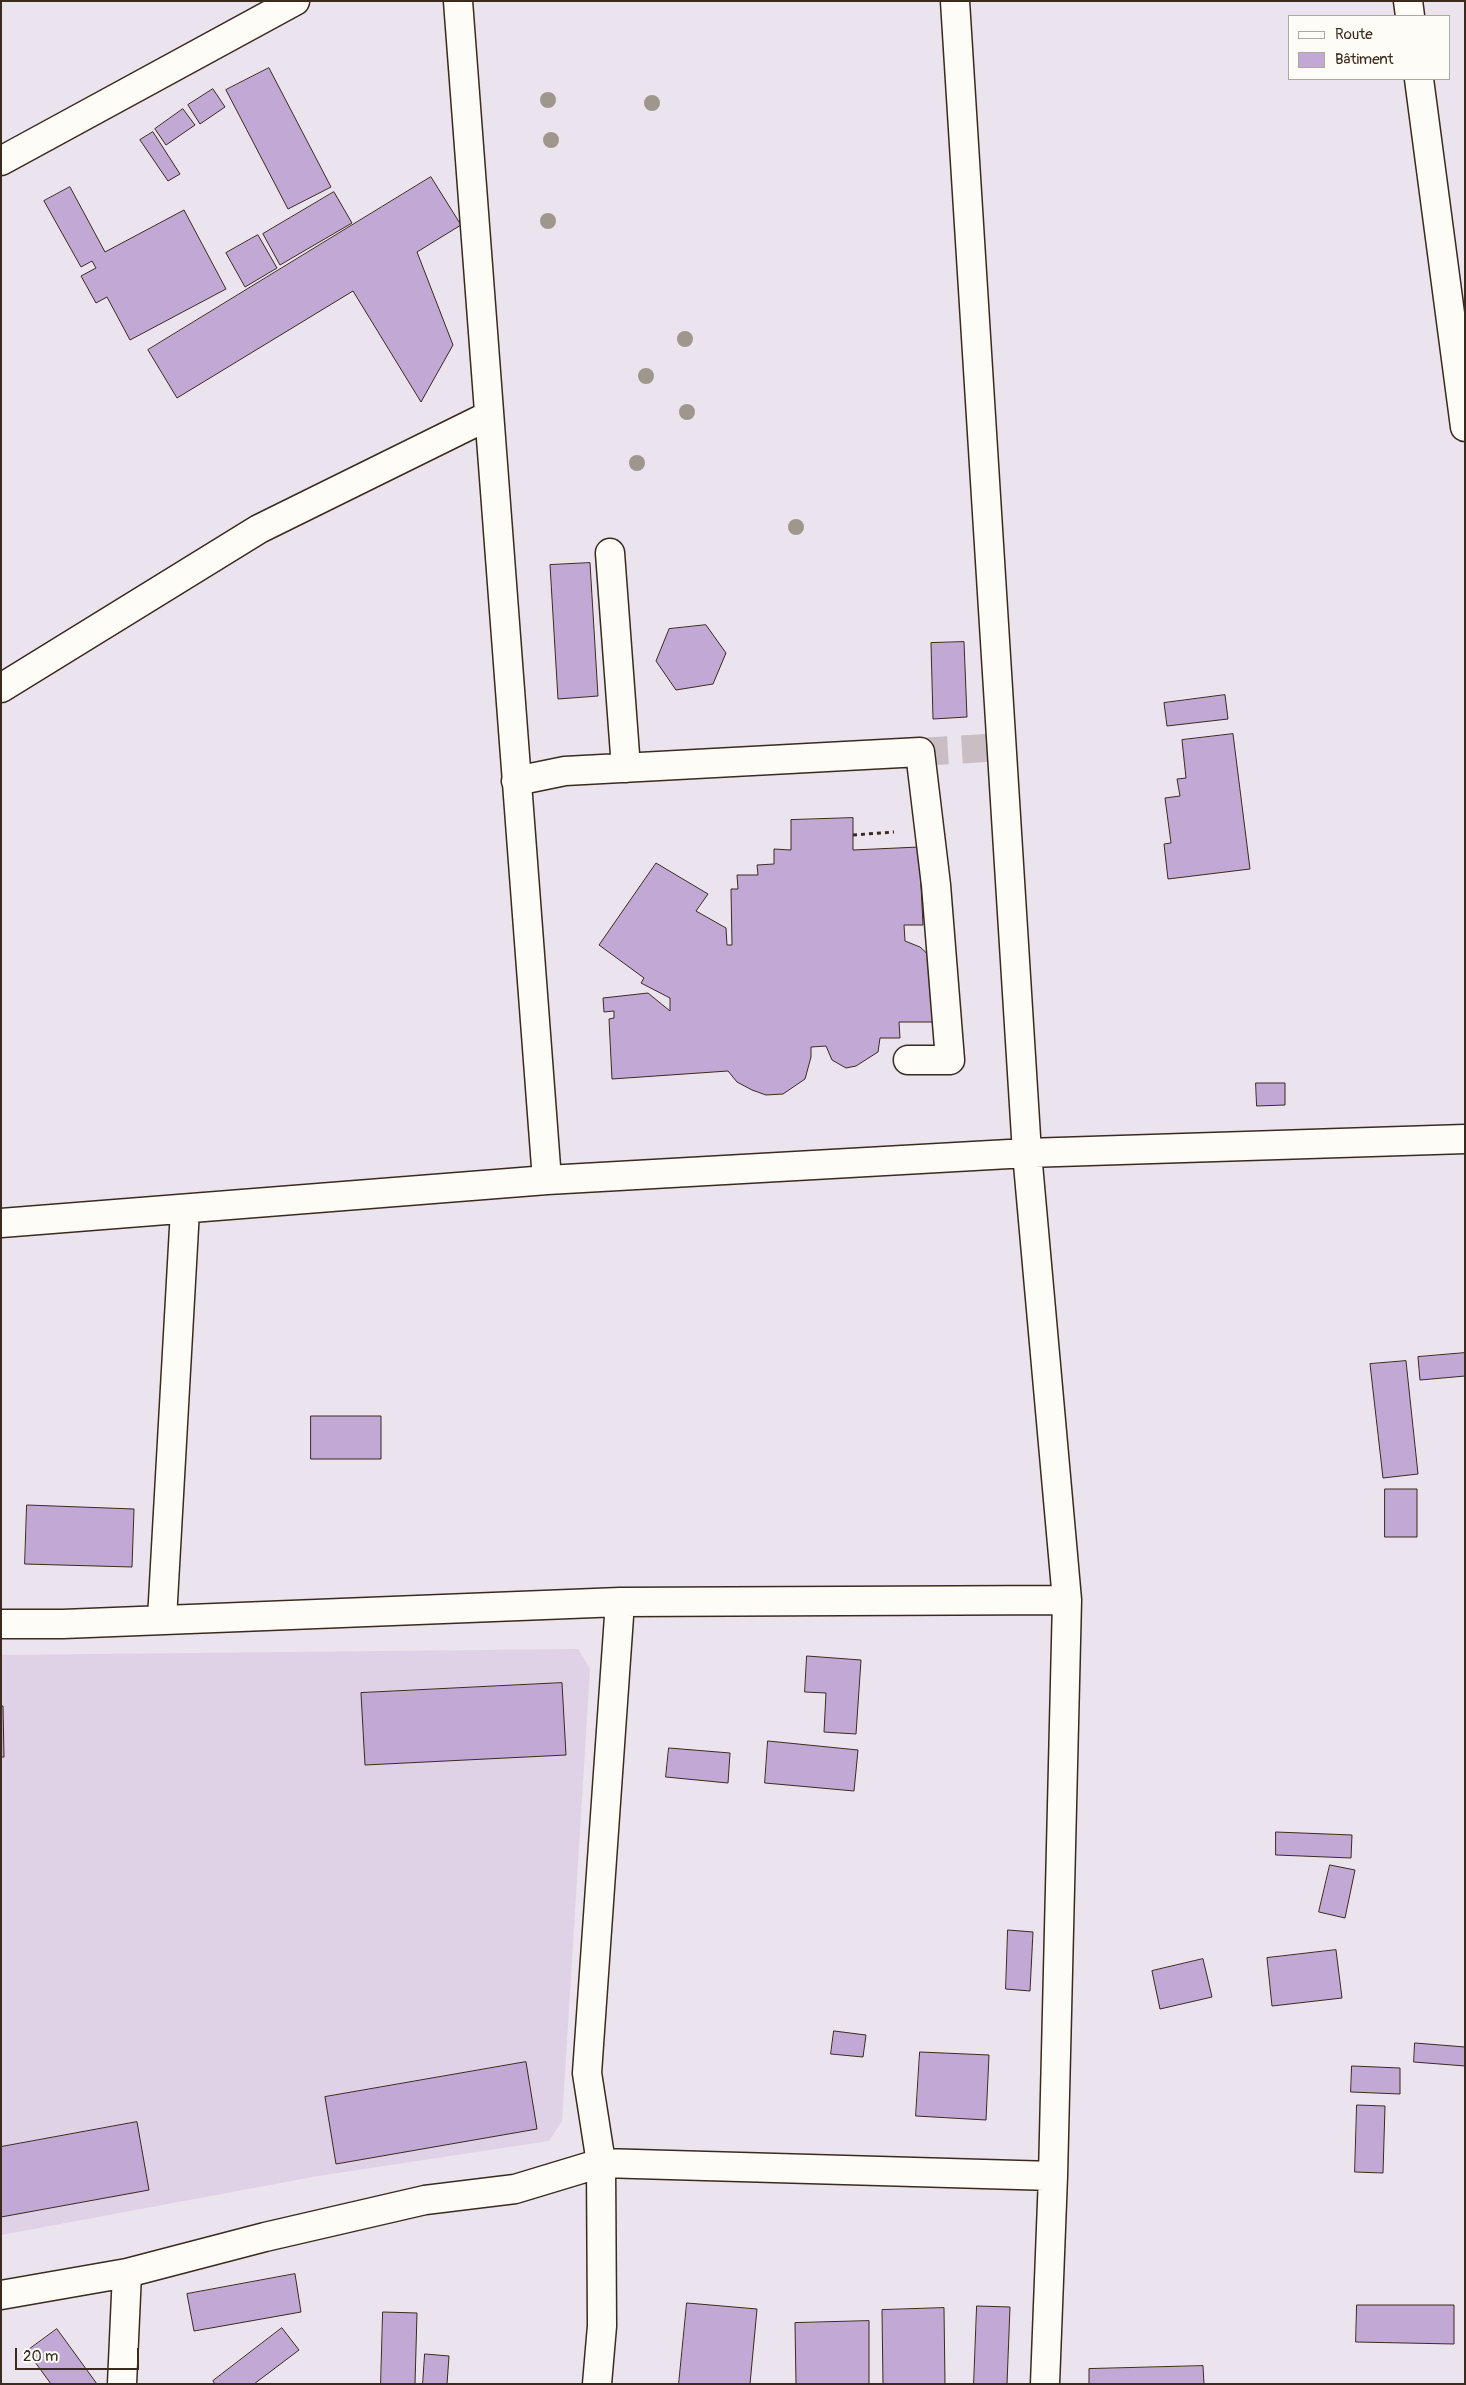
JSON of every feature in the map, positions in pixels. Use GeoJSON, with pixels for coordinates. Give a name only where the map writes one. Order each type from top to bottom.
{"type":"FeatureCollection","features":[{"type":"Feature","properties":{"kind":"street"},"geometry":{"type":"LineString","coordinates":[[1,161],[295,1]]}},
{"type":"Feature","properties":{"kind":"street"},"geometry":{"type":"LineString","coordinates":[[458,1],[547,1180]]}},
{"type":"Feature","properties":{"kind":"street"},"geometry":{"type":"LineString","coordinates":[[956,1],[1027,1153],[1067,1600],[1053,2176],[1045,2384]]}},
{"type":"Feature","properties":{"kind":"street"},"geometry":{"type":"LineString","coordinates":[[1408,1],[1410,15]]}},
{"type":"Feature","properties":{"kind":"street"},"geometry":{"type":"LineString","coordinates":[[1419,80],[1465,427]]}},
{"type":"Feature","properties":{"kind":"street"},"geometry":{"type":"LineString","coordinates":[[1,688],[259,529],[488,416]]}},
{"type":"Feature","properties":{"kind":"street"},"geometry":{"type":"LineString","coordinates":[[610,553],[626,768]]}},
{"type":"Feature","properties":{"kind":"street"},"geometry":{"type":"LineString","coordinates":[[516,781],[565,771],[920,752],[936,885],[950,1060],[908,1060]]}},
{"type":"Feature","properties":{"kind":"street"},"geometry":{"type":"LineString","coordinates":[[1,1223],[547,1180],[1027,1153],[1465,1138]]}},
{"type":"Feature","properties":{"kind":"street"},"geometry":{"type":"LineString","coordinates":[[162,1619],[185,1210]]}},
{"type":"Feature","properties":{"kind":"street"},"geometry":{"type":"LineString","coordinates":[[1,1624],[620,1602],[1067,1600]]}},
{"type":"Feature","properties":{"kind":"street"},"geometry":{"type":"LineString","coordinates":[[596,2384],[602,2326],[601,2163],[587,2073],[620,1602]]}},
{"type":"Feature","properties":{"kind":"street"},"geometry":{"type":"LineString","coordinates":[[1,2294],[127,2273],[265,2237],[426,2200],[516,2189],[601,2163],[1053,2176]]}},
{"type":"Feature","properties":{"kind":"street"},"geometry":{"type":"LineString","coordinates":[[122,2384],[127,2273]]}},
{"type":"Feature","properties":{"kind":"shaded area"},"geometry":{"type":"Polygon","coordinates":[[[578,1649],[590,1669],[562,2121],[549,2141],[318,2176],[1,2235],[1,1655],[578,1649]]]}},
{"type":"Feature","properties":{"kind":"building"},"geometry":{"type":"Polygon","coordinates":[[[269,68],[331,187],[288,209],[226,90],[269,68]]]}},
{"type":"Feature","properties":{"kind":"building"},"geometry":{"type":"Polygon","coordinates":[[[213,89],[225,107],[200,124],[188,105],[213,89]]]}},
{"type":"Feature","properties":{"kind":"building"},"geometry":{"type":"Polygon","coordinates":[[[183,109],[195,125],[166,145],[155,129],[183,109]]]}},
{"type":"Feature","properties":{"kind":"building"},"geometry":{"type":"Polygon","coordinates":[[[153,132],[180,174],[168,181],[140,140],[153,132]]]}},
{"type":"Feature","properties":{"kind":"building"},"geometry":{"type":"Polygon","coordinates":[[[431,177],[461,225],[417,252],[453,345],[421,402],[353,291],[177,398],[148,350],[431,177]]]}},
{"type":"Feature","properties":{"kind":"building"},"geometry":{"type":"Polygon","coordinates":[[[70,187],[105,252],[184,210],[226,289],[130,340],[107,297],[96,303],[81,276],[96,268],[92,261],[81,267],[44,201],[70,187]]]}},
{"type":"Feature","properties":{"kind":"building"},"geometry":{"type":"Polygon","coordinates":[[[334,192],[352,223],[280,265],[263,234],[334,192]]]}},
{"type":"Feature","properties":{"kind":"building"},"geometry":{"type":"Polygon","coordinates":[[[258,235],[277,268],[245,287],[226,253],[258,235]]]}},
{"type":"Feature","properties":{"kind":"building"},"geometry":{"type":"Polygon","coordinates":[[[590,563],[598,696],[558,699],[550,565],[590,563]]]}},
{"type":"Feature","properties":{"kind":"building"},"geometry":{"type":"Polygon","coordinates":[[[706,625],[726,653],[713,684],[676,690],[656,661],[669,629],[706,625]]]}},
{"type":"Feature","properties":{"kind":"building"},"geometry":{"type":"Polygon","coordinates":[[[964,642],[967,717],[933,719],[931,643],[964,642]]]}},
{"type":"Feature","properties":{"kind":"building"},"geometry":{"type":"Polygon","coordinates":[[[1225,695],[1228,719],[1167,726],[1164,703],[1225,695]]]}},
{"type":"Feature","properties":{"kind":"building"},"geometry":{"type":"Polygon","coordinates":[[[1233,734],[1250,869],[1168,879],[1164,844],[1171,843],[1165,798],[1180,796],[1177,779],[1186,778],[1182,740],[1233,734]]]}},
{"type":"Feature","properties":{"kind":"building"},"geometry":{"type":"Polygon","coordinates":[[[853,818],[853,850],[919,847],[923,925],[904,925],[905,941],[920,947],[933,959],[933,1022],[899,1022],[900,1038],[880,1038],[878,1052],[856,1066],[846,1068],[832,1060],[826,1046],[811,1047],[811,1057],[805,1079],[783,1094],[766,1095],[752,1090],[737,1082],[728,1071],[612,1079],[609,1019],[614,1018],[614,1011],[604,1012],[603,998],[648,993],[670,1011],[670,998],[641,983],[644,978],[599,945],[656,863],[708,894],[696,911],[726,928],[727,945],[732,945],[731,889],[738,889],[737,875],[758,875],[757,865],[774,864],[774,849],[791,850],[791,820],[853,818]]]}},
{"type":"Feature","properties":{"kind":"building"},"geometry":{"type":"Polygon","coordinates":[[[1256,1083],[1285,1083],[1285,1105],[1257,1106],[1256,1083]]]}},
{"type":"Feature","properties":{"kind":"building"},"geometry":{"type":"Polygon","coordinates":[[[1465,1353],[1465,1376],[1420,1380],[1418,1357],[1465,1353]]]}},
{"type":"Feature","properties":{"kind":"building"},"geometry":{"type":"Polygon","coordinates":[[[1406,1361],[1418,1474],[1383,1478],[1370,1364],[1406,1361]]]}},
{"type":"Feature","properties":{"kind":"building"},"geometry":{"type":"Polygon","coordinates":[[[311,1416],[381,1416],[381,1459],[311,1459],[311,1416]]]}},
{"type":"Feature","properties":{"kind":"building"},"geometry":{"type":"Polygon","coordinates":[[[1385,1489],[1417,1489],[1417,1537],[1385,1537],[1385,1489]]]}},
{"type":"Feature","properties":{"kind":"building"},"geometry":{"type":"Polygon","coordinates":[[[27,1505],[134,1509],[132,1567],[25,1564],[27,1505]]]}},
{"type":"Feature","properties":{"kind":"building"},"geometry":{"type":"Polygon","coordinates":[[[807,1656],[861,1660],[856,1734],[824,1732],[826,1693],[805,1692],[807,1656]]]}},
{"type":"Feature","properties":{"kind":"building"},"geometry":{"type":"Polygon","coordinates":[[[562,1683],[566,1755],[365,1765],[361,1693],[562,1683]]]}},
{"type":"Feature","properties":{"kind":"building"},"geometry":{"type":"Polygon","coordinates":[[[1,1706],[3,1706],[4,1757],[1,1757],[1,1706]]]}},
{"type":"Feature","properties":{"kind":"building"},"geometry":{"type":"Polygon","coordinates":[[[768,1741],[858,1750],[854,1791],[765,1783],[768,1741]]]}},
{"type":"Feature","properties":{"kind":"building"},"geometry":{"type":"Polygon","coordinates":[[[669,1748],[730,1753],[728,1783],[666,1777],[669,1748]]]}},
{"type":"Feature","properties":{"kind":"building"},"geometry":{"type":"Polygon","coordinates":[[[1276,1832],[1352,1835],[1351,1858],[1276,1855],[1276,1832]]]}},
{"type":"Feature","properties":{"kind":"building"},"geometry":{"type":"Polygon","coordinates":[[[1330,1865],[1355,1870],[1345,1918],[1319,1912],[1330,1865]]]}},
{"type":"Feature","properties":{"kind":"building"},"geometry":{"type":"Polygon","coordinates":[[[1008,1930],[1033,1932],[1030,1991],[1006,1989],[1008,1930]]]}},
{"type":"Feature","properties":{"kind":"building"},"geometry":{"type":"Polygon","coordinates":[[[1336,1950],[1342,1998],[1272,2006],[1267,1958],[1336,1950]]]}},
{"type":"Feature","properties":{"kind":"building"},"geometry":{"type":"Polygon","coordinates":[[[1203,1959],[1212,1997],[1160,2009],[1152,1971],[1203,1959]]]}},
{"type":"Feature","properties":{"kind":"building"},"geometry":{"type":"Polygon","coordinates":[[[834,2031],[866,2035],[863,2057],[831,2054],[834,2031]]]}},
{"type":"Feature","properties":{"kind":"building"},"geometry":{"type":"Polygon","coordinates":[[[1415,2043],[1465,2047],[1465,2066],[1414,2062],[1415,2043]]]}},
{"type":"Feature","properties":{"kind":"building"},"geometry":{"type":"Polygon","coordinates":[[[920,2052],[989,2055],[986,2120],[916,2116],[920,2052]]]}},
{"type":"Feature","properties":{"kind":"building"},"geometry":{"type":"Polygon","coordinates":[[[526,2062],[537,2129],[336,2164],[325,2097],[526,2062]]]}},
{"type":"Feature","properties":{"kind":"building"},"geometry":{"type":"Polygon","coordinates":[[[1352,2066],[1400,2068],[1400,2094],[1351,2092],[1352,2066]]]}},
{"type":"Feature","properties":{"kind":"building"},"geometry":{"type":"Polygon","coordinates":[[[1357,2105],[1385,2106],[1383,2173],[1355,2172],[1357,2105]]]}},
{"type":"Feature","properties":{"kind":"building"},"geometry":{"type":"Polygon","coordinates":[[[137,2122],[149,2190],[1,2217],[1,2147],[137,2122]]]}},
{"type":"Feature","properties":{"kind":"building"},"geometry":{"type":"Polygon","coordinates":[[[295,2274],[301,2312],[194,2331],[187,2294],[295,2274]]]}},
{"type":"Feature","properties":{"kind":"building"},"geometry":{"type":"Polygon","coordinates":[[[687,2303],[757,2309],[750,2384],[679,2384],[687,2303]]]}},
{"type":"Feature","properties":{"kind":"building"},"geometry":{"type":"Polygon","coordinates":[[[1357,2305],[1454,2305],[1454,2344],[1356,2342],[1357,2305]]]}},
{"type":"Feature","properties":{"kind":"building"},"geometry":{"type":"Polygon","coordinates":[[[977,2306],[1010,2307],[1007,2384],[974,2384],[977,2306]]]}},
{"type":"Feature","properties":{"kind":"building"},"geometry":{"type":"Polygon","coordinates":[[[944,2308],[945,2384],[883,2384],[882,2310],[944,2308]]]}},
{"type":"Feature","properties":{"kind":"building"},"geometry":{"type":"Polygon","coordinates":[[[383,2312],[417,2313],[415,2384],[381,2384],[383,2312]]]}},
{"type":"Feature","properties":{"kind":"building"},"geometry":{"type":"Polygon","coordinates":[[[869,2321],[869,2384],[796,2384],[795,2323],[869,2321]]]}},
{"type":"Feature","properties":{"kind":"building"},"geometry":{"type":"Polygon","coordinates":[[[282,2328],[299,2350],[254,2384],[215,2384],[213,2381],[282,2328]]]}},
{"type":"Feature","properties":{"kind":"building"},"geometry":{"type":"Polygon","coordinates":[[[57,2329],[97,2384],[51,2384],[27,2351],[57,2329]]]}},
{"type":"Feature","properties":{"kind":"building"},"geometry":{"type":"Polygon","coordinates":[[[425,2354],[449,2356],[447,2384],[423,2384],[425,2354]]]}},
{"type":"Feature","properties":{"kind":"building"},"geometry":{"type":"Polygon","coordinates":[[[1203,2366],[1204,2384],[1089,2384],[1089,2369],[1203,2366]]]}},
{"type":"Feature","properties":{"kind":"tunnel"},"geometry":{"type":"LineString","coordinates":[[920,752],[1001,747]]}}]}
